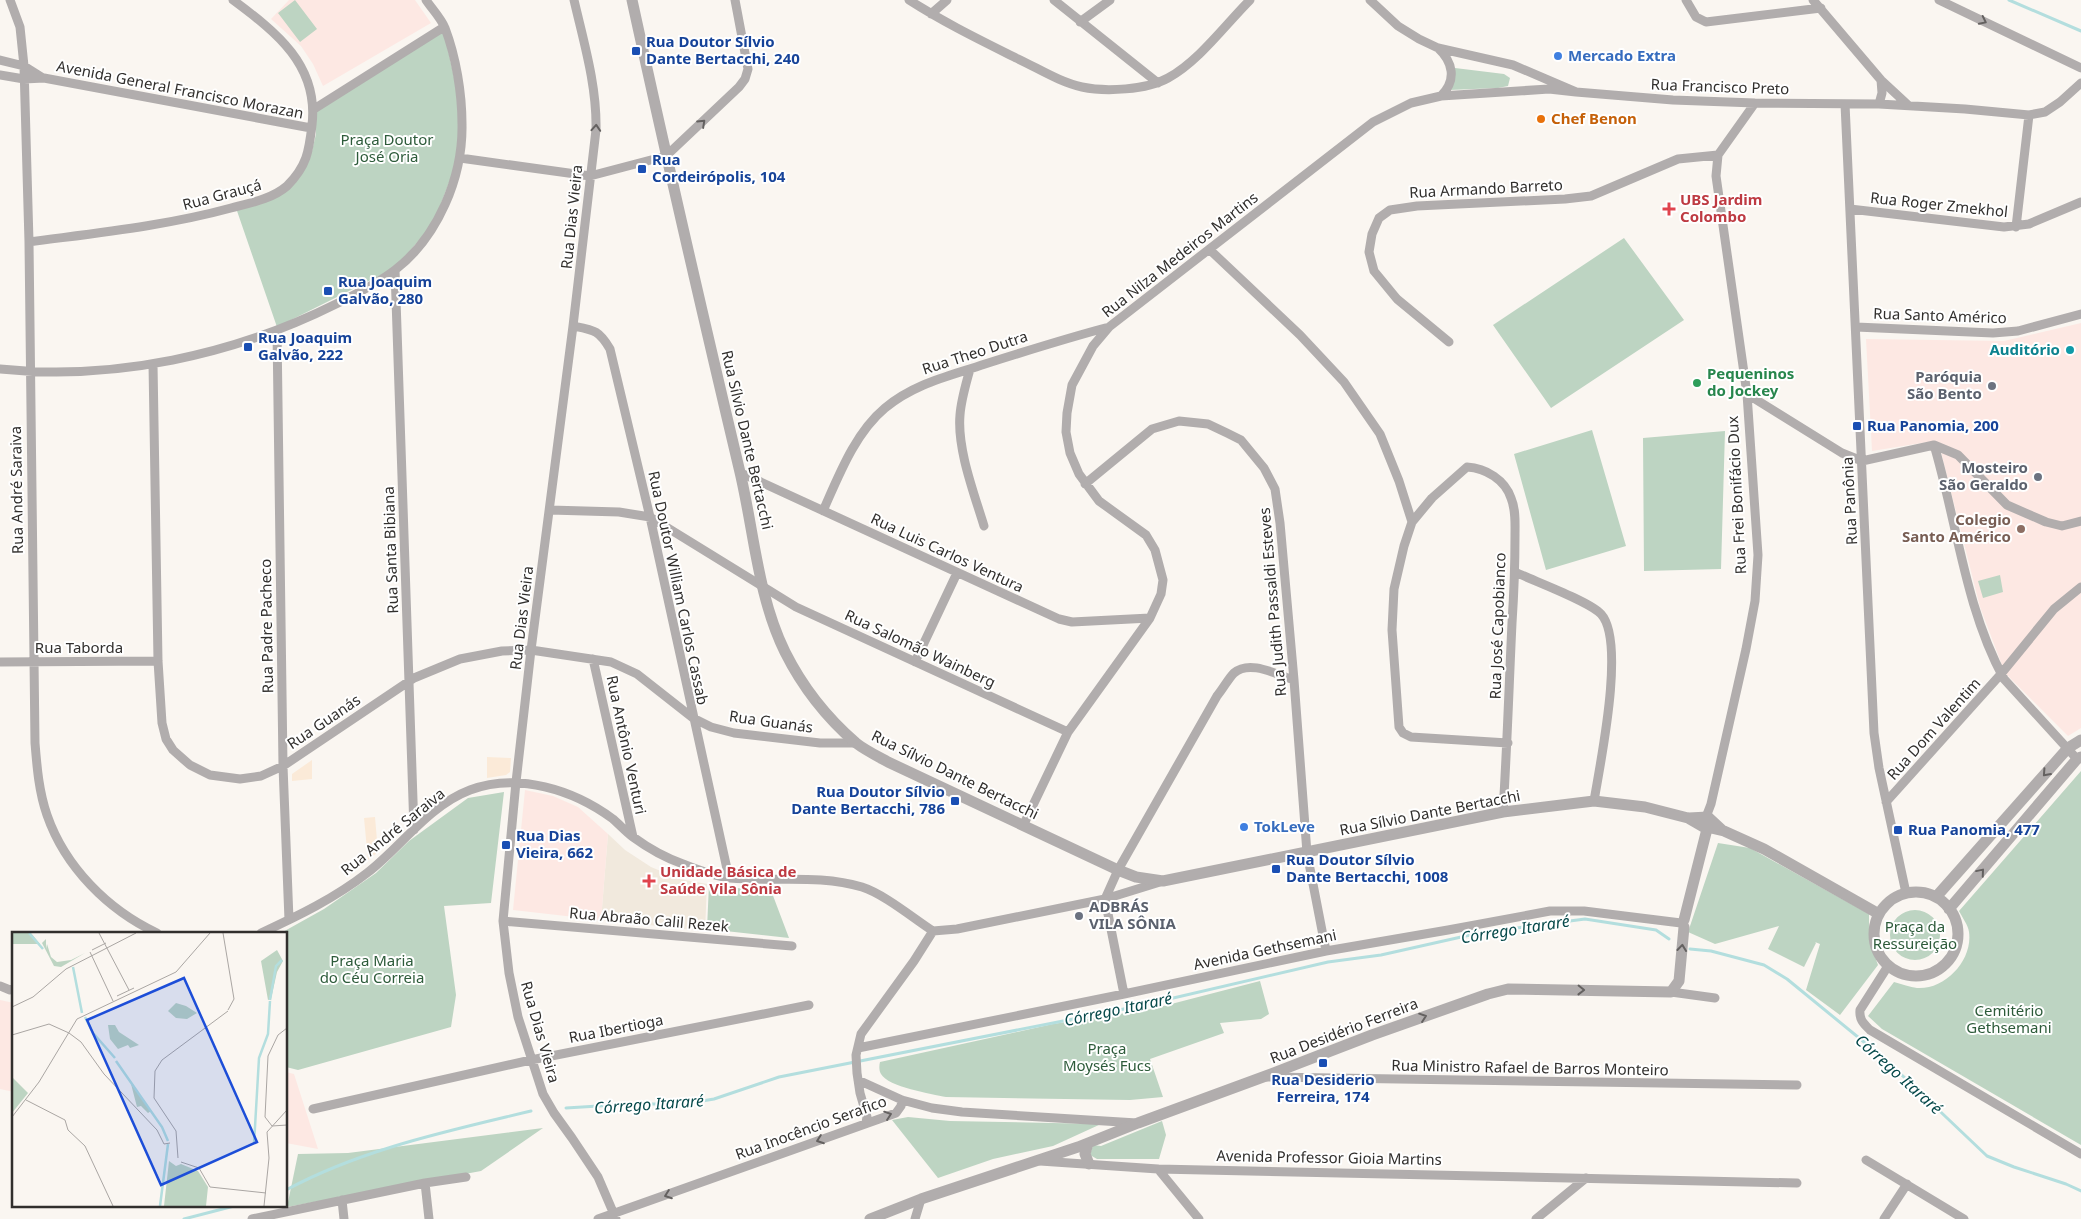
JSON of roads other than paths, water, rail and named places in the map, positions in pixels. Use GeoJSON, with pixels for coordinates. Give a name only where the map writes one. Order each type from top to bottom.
{"type":"FeatureCollection","features":[{"type":"Feature","properties":{"kind":"street","name":"Rua André Saraiva"},"geometry":{"type":"LineString","coordinates":[[10,0],[20,27],[24,66],[29,242],[35,743],[39,785],[54,833],[86,880],[110,905],[137,924],[155,932]]}},
{"type":"Feature","properties":{"kind":"street","name":"Rua Grauçá"},"geometry":{"type":"LineString","coordinates":[[29,242],[104,233],[198,217],[254,202],[276,194],[301,169],[308,157],[314,109],[306,77],[287,46],[258,19],[233,0]]}},
{"type":"Feature","properties":{"kind":"street"},"geometry":{"type":"LineString","coordinates":[[0,369],[30,372],[100,370],[153,364],[204,353],[276,331],[308,318],[361,292],[395,270],[424,238],[439,216],[451,192],[460,158],[462,108],[455,66],[444,27],[426,0]]}},
{"type":"Feature","properties":{"kind":"street","name":"Rua Dias Vieira"},"geometry":{"type":"LineString","coordinates":[[574,0],[593,83],[596,130],[516,782],[503,921],[511,982],[518,1017],[543,1094],[554,1114],[598,1177],[615,1216]]}},
{"type":"Feature","properties":{"kind":"street","name":"Rua Sílvio Dante Bertacchi"},"geometry":{"type":"LineString","coordinates":[[632,0],[666,156],[741,473],[772,621],[796,672],[830,718],[857,744],[888,762],[1136,877],[1163,881],[1503,812],[1594,801],[1645,807],[1707,823],[1764,849],[1879,914]]}},
{"type":"Feature","properties":{"kind":"street"},"geometry":{"type":"LineString","coordinates":[[460,158],[590,176],[666,156],[740,87],[745,79],[748,69],[735,0]]}},
{"type":"Feature","properties":{"kind":"street"},"geometry":{"type":"LineString","coordinates":[[909,0],[975,39],[1068,83],[1099,89],[1132,88],[1158,83],[1186,66],[1250,0]]}},
{"type":"Feature","properties":{"kind":"street"},"geometry":{"type":"LineString","coordinates":[[931,14],[947,0]]}},
{"type":"Feature","properties":{"kind":"street"},"geometry":{"type":"LineString","coordinates":[[1054,0],[1158,83]]}},
{"type":"Feature","properties":{"kind":"street"},"geometry":{"type":"LineString","coordinates":[[1080,22],[1110,0]]}},
{"type":"Feature","properties":{"kind":"street","name":"Rua Francisco Preto"},"geometry":{"type":"LineString","coordinates":[[1370,0],[1398,26],[1438,48],[1513,65],[1576,92],[1673,100],[1908,105],[2028,116],[2045,112],[2060,102],[2081,83]]}},
{"type":"Feature","properties":{"kind":"street"},"geometry":{"type":"LineString","coordinates":[[1686,0],[1696,17],[1706,22],[1821,8]]}},
{"type":"Feature","properties":{"kind":"street"},"geometry":{"type":"LineString","coordinates":[[1813,0],[1881,80],[1908,105]]}},
{"type":"Feature","properties":{"kind":"street"},"geometry":{"type":"LineString","coordinates":[[1939,0],[2081,68]]}},
{"type":"Feature","properties":{"kind":"street"},"geometry":{"type":"LineString","coordinates":[[314,109],[444,27]]}},
{"type":"Feature","properties":{"kind":"street"},"geometry":{"type":"LineString","coordinates":[[1438,48],[1448,59],[1452,73],[1447,90],[1441,96]]}},
{"type":"Feature","properties":{"kind":"street","name":"Avenida General Francisco Morazan"},"geometry":{"type":"LineString","coordinates":[[0,60],[24,66],[44,78]]}},
{"type":"Feature","properties":{"kind":"street","name":"Avenida General Francisco Morazan"},"geometry":{"type":"LineString","coordinates":[[0,75],[24,80],[44,78],[311,128]]}},
{"type":"Feature","properties":{"kind":"street"},"geometry":{"type":"LineString","coordinates":[[1879,104],[1882,93],[1881,80]]}},
{"type":"Feature","properties":{"kind":"street","name":"Rua Nilza Medeiros Martins"},"geometry":{"type":"LineString","coordinates":[[1023,826],[1068,732],[1150,618],[1161,594],[1163,580],[1155,550],[1146,535],[1136,526],[1098,501],[1086,484],[1070,453],[1066,432],[1072,385],[1093,346],[1109,327],[1373,122],[1411,103],[1441,96],[1550,90],[1576,92]]}},
{"type":"Feature","properties":{"kind":"street"},"geometry":{"type":"LineString","coordinates":[[1882,93],[1897,96]]}},
{"type":"Feature","properties":{"kind":"street"},"geometry":{"type":"LineString","coordinates":[[1718,155],[1755,103]]}},
{"type":"Feature","properties":{"kind":"street","name":"Rua Panônia"},"geometry":{"type":"LineString","coordinates":[[1845,104],[1874,733],[1886,802],[1906,893]]}},
{"type":"Feature","properties":{"kind":"street"},"geometry":{"type":"LineString","coordinates":[[2016,227],[2028,116]]}},
{"type":"Feature","properties":{"kind":"street","name":"Rua Armando Barreto"},"geometry":{"type":"LineString","coordinates":[[1449,342],[1397,299],[1374,271],[1370,252],[1372,234],[1379,218],[1390,210],[1417,206],[1565,199],[1591,196],[1678,159],[1718,155]]}},
{"type":"Feature","properties":{"kind":"street","name":"Rua Frei Bonifácio Dux"},"geometry":{"type":"LineString","coordinates":[[1671,992],[1679,981],[1685,922],[1746,649],[1755,601],[1758,555],[1746,394],[1716,176],[1718,155]]}},
{"type":"Feature","properties":{"kind":"street","name":"Rua Roger Zmekhol"},"geometry":{"type":"LineString","coordinates":[[1850,210],[2016,227],[2029,224],[2081,202]]}},
{"type":"Feature","properties":{"kind":"street"},"geometry":{"type":"LineString","coordinates":[[1210,250],[1300,335],[1344,382],[1380,434],[1399,481],[1412,522],[1394,589],[1392,630],[1399,728],[1403,733],[1411,737],[1508,743]]}},
{"type":"Feature","properties":{"kind":"street","name":"Rua Santa Bibiana"},"geometry":{"type":"LineString","coordinates":[[395,270],[414,830]]}},
{"type":"Feature","properties":{"kind":"street","name":"Rua Santo Américo"},"geometry":{"type":"LineString","coordinates":[[1856,327],[1993,333],[2018,331],[2081,314]]}},
{"type":"Feature","properties":{"kind":"street","name":"Rua Doutor William Carlos Cassab"},"geometry":{"type":"LineString","coordinates":[[573,326],[593,330],[602,335],[610,349],[650,518],[729,878]]}},
{"type":"Feature","properties":{"kind":"street","name":"Rua Theo Dutra"},"geometry":{"type":"LineString","coordinates":[[823,511],[844,464],[869,426],[884,408],[921,385],[1067,338],[1109,327]]}},
{"type":"Feature","properties":{"kind":"street","name":"Rua Padre Pacheco"},"geometry":{"type":"LineString","coordinates":[[276,331],[283,766],[289,920]]}},
{"type":"Feature","properties":{"kind":"street","name":"Rua Guanás"},"geometry":{"type":"LineString","coordinates":[[153,364],[158,662],[162,723],[166,739],[174,750],[190,765],[210,776],[240,779],[261,776],[283,766],[409,681],[460,659],[502,651],[532,650],[611,662],[637,674],[693,718],[734,733],[820,743],[857,744]]}},
{"type":"Feature","properties":{"kind":"street"},"geometry":{"type":"LineString","coordinates":[[970,369],[960,416],[961,436],[969,474],[984,526]]}},
{"type":"Feature","properties":{"kind":"street"},"geometry":{"type":"LineString","coordinates":[[1746,394],[1842,453],[1862,461],[1934,445],[1958,455],[2007,505],[2046,522],[2062,526],[2081,521]]}},
{"type":"Feature","properties":{"kind":"street","name":"Rua Judith Passaldi Esteves"},"geometry":{"type":"LineString","coordinates":[[1086,484],[1152,429],[1179,421],[1208,424],[1241,440],[1264,468],[1275,489],[1280,523],[1294,680],[1307,852],[1326,950]]}},
{"type":"Feature","properties":{"kind":"street"},"geometry":{"type":"LineString","coordinates":[[1934,445],[1975,608],[2001,674],[2079,758],[1950,909]]}},
{"type":"Feature","properties":{"kind":"street","name":"Rua José Capobianco"},"geometry":{"type":"LineString","coordinates":[[1412,522],[1432,498],[1467,468],[1475,468],[1494,476],[1506,486],[1512,499],[1515,572],[1508,743],[1503,812]]}},
{"type":"Feature","properties":{"kind":"street","name":"Rua Luis Carlos Ventura"},"geometry":{"type":"LineString","coordinates":[[741,473],[1058,619],[1080,622],[1150,618]]}},
{"type":"Feature","properties":{"kind":"street"},"geometry":{"type":"LineString","coordinates":[[550,510],[619,512],[650,518]]}},
{"type":"Feature","properties":{"kind":"street","name":"Rua Salomão Wainberg"},"geometry":{"type":"LineString","coordinates":[[650,518],[796,607],[1068,732]]}},
{"type":"Feature","properties":{"kind":"street"},"geometry":{"type":"LineString","coordinates":[[1515,572],[1588,605],[1600,613],[1606,622],[1612,653],[1610,705],[1594,801]]}},
{"type":"Feature","properties":{"kind":"street"},"geometry":{"type":"LineString","coordinates":[[915,662],[957,573]]}},
{"type":"Feature","properties":{"kind":"street","name":"Rua Dom Valentim"},"geometry":{"type":"LineString","coordinates":[[1886,802],[2001,674],[2054,609],[2081,587]]}},
{"type":"Feature","properties":{"kind":"street","name":"Rua Antônio Venturi"},"geometry":{"type":"LineString","coordinates":[[593,659],[633,837]]}},
{"type":"Feature","properties":{"kind":"street","name":"Rua Taborda"},"geometry":{"type":"LineString","coordinates":[[0,662],[158,662]]}},
{"type":"Feature","properties":{"kind":"street"},"geometry":{"type":"LineString","coordinates":[[1124,994],[1105,899],[1118,870],[1217,696],[1235,673],[1244,668],[1253,667],[1294,680]]}},
{"type":"Feature","properties":{"kind":"street"},"geometry":{"type":"LineString","coordinates":[[1936,897],[2068,748],[2081,740]]}},
{"type":"Feature","properties":{"kind":"street","name":"Rua André Saraiva"},"geometry":{"type":"LineString","coordinates":[[263,932],[325,902],[368,873],[444,805],[470,790],[516,782],[563,792],[589,804],[650,849],[706,873],[729,878],[836,881],[864,888],[933,931]]}},
{"type":"Feature","properties":{"kind":"street"},"geometry":{"type":"LineString","coordinates":[[866,1123],[867,1118],[857,1076],[857,1051],[861,1034],[914,961],[933,931],[957,929],[1105,899],[1163,881]]}},
{"type":"Feature","properties":{"kind":"street"},"geometry":{"type":"LineString","coordinates":[[1921,892],[1936,897],[1950,909],[1956,923],[1958,938],[1953,953],[1944,965],[1931,974],[1916,976],[1901,974],[1888,966],[1880,957],[1875,941],[1875,925],[1879,914],[1891,901],[1906,893],[1921,892]]}},
{"type":"Feature","properties":{"kind":"street","name":"Avenida Gethsemani"},"geometry":{"type":"LineString","coordinates":[[857,1051],[1326,950],[1550,911],[1584,911],[1685,922]]}},
{"type":"Feature","properties":{"kind":"street","name":"Rua Abraão Calil Rezek"},"geometry":{"type":"LineString","coordinates":[[503,921],[792,946]]}},
{"type":"Feature","properties":{"kind":"street"},"geometry":{"type":"LineString","coordinates":[[1888,966],[1860,1010],[1859,1015],[1870,1030],[2081,1154]]}},
{"type":"Feature","properties":{"kind":"street"},"geometry":{"type":"LineString","coordinates":[[0,986],[12,990]]}},
{"type":"Feature","properties":{"kind":"street","name":"Rua Desidério Ferreira"},"geometry":{"type":"LineString","coordinates":[[1040,1161],[1138,1122],[1488,994],[1508,990],[1671,992]]}},
{"type":"Feature","properties":{"kind":"street"},"geometry":{"type":"LineString","coordinates":[[1671,992],[1714,998]]}},
{"type":"Feature","properties":{"kind":"street","name":"Rua Ibertioga"},"geometry":{"type":"LineString","coordinates":[[312,1109],[531,1060],[809,1005]]}},
{"type":"Feature","properties":{"kind":"street"},"geometry":{"type":"LineString","coordinates":[[857,1076],[876,1088],[902,1100]]}},
{"type":"Feature","properties":{"kind":"street","name":"Rua Ministro Rafael de Barros Monteiro"},"geometry":{"type":"LineString","coordinates":[[1263,1077],[1797,1085]]}},
{"type":"Feature","properties":{"kind":"street"},"geometry":{"type":"LineString","coordinates":[[860,1093],[869,1088],[876,1088]]}},
{"type":"Feature","properties":{"kind":"street","name":"Rua Inocêncio Serafico"},"geometry":{"type":"LineString","coordinates":[[598,1219],[615,1216],[896,1112],[901,1106],[902,1100],[932,1108],[962,1112],[1138,1122]]}},
{"type":"Feature","properties":{"kind":"street"},"geometry":{"type":"LineString","coordinates":[[1102,1137],[1106,1121]]}},
{"type":"Feature","properties":{"kind":"street"},"geometry":{"type":"LineString","coordinates":[[1088,1143],[1085,1154],[1089,1164]]}},
{"type":"Feature","properties":{"kind":"street"},"geometry":{"type":"LineString","coordinates":[[1866,1160],[1964,1219]]}},
{"type":"Feature","properties":{"kind":"street","name":"Avenida Professor Gioia Martins"},"geometry":{"type":"LineString","coordinates":[[870,1219],[921,1199],[1040,1161],[1158,1169],[1797,1183]]}},
{"type":"Feature","properties":{"kind":"street"},"geometry":{"type":"LineString","coordinates":[[1158,1169],[1199,1219]]}},
{"type":"Feature","properties":{"kind":"street"},"geometry":{"type":"LineString","coordinates":[[252,1219],[425,1183],[466,1177]]}},
{"type":"Feature","properties":{"kind":"street"},"geometry":{"type":"LineString","coordinates":[[1536,1219],[1586,1178]]}},
{"type":"Feature","properties":{"kind":"street"},"geometry":{"type":"LineString","coordinates":[[425,1183],[429,1219]]}},
{"type":"Feature","properties":{"kind":"street"},"geometry":{"type":"LineString","coordinates":[[1884,1219],[1907,1184]]}},
{"type":"Feature","properties":{"kind":"street"},"geometry":{"type":"LineString","coordinates":[[915,1219],[921,1199]]}},
{"type":"Feature","properties":{"kind":"street"},"geometry":{"type":"LineString","coordinates":[[342,1200],[344,1219]]}},
{"type":"Feature","properties":{"kind":"waterway"},"geometry":{"type":"LineString","coordinates":[[2009,0],[2081,31]]}},
{"type":"Feature","properties":{"kind":"waterway","name":"Córrego Itararé"},"geometry":{"type":"LineString","coordinates":[[566,1108],[631,1104],[684,1104],[714,1099],[779,1077],[1139,1006],[1328,962],[1381,955],[1479,933],[1585,919],[1656,930],[1669,939]]}},
{"type":"Feature","properties":{"kind":"waterway","name":"Córrego Itararé"},"geometry":{"type":"LineString","coordinates":[[1690,949],[1711,951],[1764,965],[1787,979],[1886,1060],[1987,1156],[2081,1191]]}},
{"type":"Feature","properties":{"kind":"waterway","name":"Córrego Itararé"},"geometry":{"type":"LineString","coordinates":[[288,1189],[345,1163],[375,1152],[437,1134],[531,1111]]}},
{"type":"Feature","properties":{"kind":"waterway","name":"Córrego Itararé"},"geometry":{"type":"LineString","coordinates":[[184,1219],[234,1206]]}},
{"type":"Feature","properties":{"kind":"place","name":"Rua Doutor Sílvio Dante Bertacchi, 240"},"geometry":{"type":"Point","coordinates":[636,51]}},
{"type":"Feature","properties":{"kind":"place","name":"Mercado Extra"},"geometry":{"type":"Point","coordinates":[1558,56]}},
{"type":"Feature","properties":{"kind":"place","name":"Chef Benon"},"geometry":{"type":"Point","coordinates":[1541,119]}},
{"type":"Feature","properties":{"kind":"place","name":"Rua Cordeirópolis, 104"},"geometry":{"type":"Point","coordinates":[642,169]}},
{"type":"Feature","properties":{"kind":"place","name":"UBS Jardim Colombo"},"geometry":{"type":"Point","coordinates":[1669,209]}},
{"type":"Feature","properties":{"kind":"place","name":"Rua Joaquim Galvão, 280"},"geometry":{"type":"Point","coordinates":[328,291]}},
{"type":"Feature","properties":{"kind":"place","name":"Rua Joaquim Galvão, 222"},"geometry":{"type":"Point","coordinates":[248,347]}},
{"type":"Feature","properties":{"kind":"place","name":"Auditório"},"geometry":{"type":"Point","coordinates":[2070,350]}},
{"type":"Feature","properties":{"kind":"place","name":"Pequeninos do Jockey"},"geometry":{"type":"Point","coordinates":[1697,383]}},
{"type":"Feature","properties":{"kind":"place","name":"Paróquia São Bento"},"geometry":{"type":"Point","coordinates":[1992,386]}},
{"type":"Feature","properties":{"kind":"place","name":"Rua Panomia, 200"},"geometry":{"type":"Point","coordinates":[1857,426]}},
{"type":"Feature","properties":{"kind":"place","name":"Mosteiro São Geraldo"},"geometry":{"type":"Point","coordinates":[2038,477]}},
{"type":"Feature","properties":{"kind":"place","name":"Colegio Santo Américo"},"geometry":{"type":"Point","coordinates":[2021,529]}},
{"type":"Feature","properties":{"kind":"place","name":"Rua Doutor Sílvio Dante Bertacchi, 786"},"geometry":{"type":"Point","coordinates":[955,801]}},
{"type":"Feature","properties":{"kind":"place","name":"TokLeve"},"geometry":{"type":"Point","coordinates":[1244,827]}},
{"type":"Feature","properties":{"kind":"place","name":"Rua Panomia, 477"},"geometry":{"type":"Point","coordinates":[1898,830]}},
{"type":"Feature","properties":{"kind":"place","name":"Rua Dias Vieira, 662"},"geometry":{"type":"Point","coordinates":[506,845]}},
{"type":"Feature","properties":{"kind":"place","name":"Rua Doutor Sílvio Dante Bertacchi, 1008"},"geometry":{"type":"Point","coordinates":[1276,869]}},
{"type":"Feature","properties":{"kind":"place","name":"Unidade Básica de Saúde Vila Sônia"},"geometry":{"type":"Point","coordinates":[649,881]}},
{"type":"Feature","properties":{"kind":"place","name":"ADBRÁS VILA SÔNIA"},"geometry":{"type":"Point","coordinates":[1079,916]}},
{"type":"Feature","properties":{"kind":"place","name":"Rua Desiderio Ferreira, 174"},"geometry":{"type":"Point","coordinates":[1323,1063]}},
{"type":"Feature","properties":{"kind":"park label","name":"Praça Doutor José Oria"},"geometry":{"type":"Point","coordinates":[387,148]}},
{"type":"Feature","properties":{"kind":"park label","name":"Praça da Ressureição"},"geometry":{"type":"Point","coordinates":[1915,936]}},
{"type":"Feature","properties":{"kind":"park label","name":"Praça Maria do Céu Correia"},"geometry":{"type":"Point","coordinates":[372,970]}},
{"type":"Feature","properties":{"kind":"park label","name":"Cemitério Gethsemani"},"geometry":{"type":"Point","coordinates":[2009,1020]}},
{"type":"Feature","properties":{"kind":"park label","name":"Praça Moysés Fucs"},"geometry":{"type":"Point","coordinates":[1107,1058]}}]}
